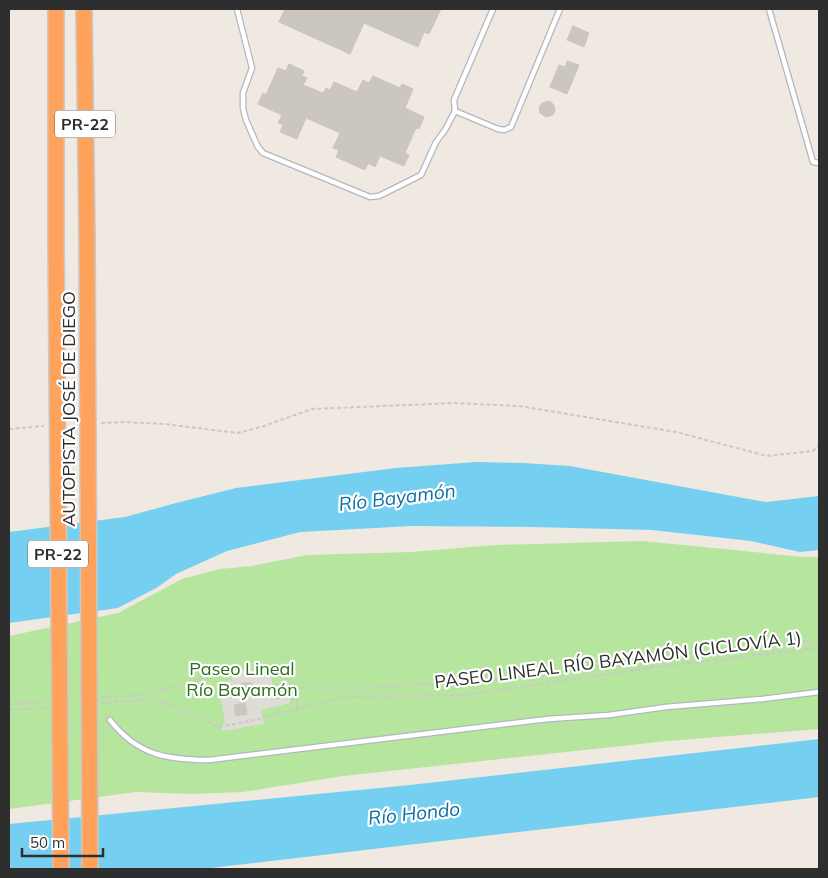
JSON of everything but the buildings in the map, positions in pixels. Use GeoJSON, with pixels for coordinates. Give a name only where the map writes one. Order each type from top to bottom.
{"type":"FeatureCollection","features":[{"type":"Feature","properties":{"kind":"highway","name":"AUTOPISTA JOSÉ DE DIEGO"},"geometry":{"type":"LineString","coordinates":[[56,9],[61,869]]}},
{"type":"Feature","properties":{"kind":"highway","name":"AUTOPISTA JOSÉ DE DIEGO"},"geometry":{"type":"LineString","coordinates":[[84,9],[90,869]]}},
{"type":"Feature","properties":{"kind":"lane"},"geometry":{"type":"LineString","coordinates":[[237,9],[252,68],[243,93],[243,108],[246,120],[258,147],[263,153],[370,197],[379,196],[421,175],[436,142],[455,111],[454,100],[493,9]]}},
{"type":"Feature","properties":{"kind":"lane"},"geometry":{"type":"LineString","coordinates":[[455,111],[498,129],[504,130],[511,127],[560,9]]}},
{"type":"Feature","properties":{"kind":"lane"},"geometry":{"type":"LineString","coordinates":[[769,9],[813,162],[819,163]]}},
{"type":"Feature","properties":{"kind":"lane"},"geometry":{"type":"LineString","coordinates":[[110,720],[124,736],[138,747],[166,756],[192,760],[209,760],[548,719],[610,715],[666,707],[762,700],[819,692]]}},
{"type":"Feature","properties":{"kind":"path"},"geometry":{"type":"LineString","coordinates":[[96,424],[124,422],[165,424],[238,433],[312,409],[454,403],[519,406],[676,432],[767,456],[813,451],[819,445]]}},
{"type":"Feature","properties":{"kind":"path"},"geometry":{"type":"LineString","coordinates":[[9,429],[49,426]]}},
{"type":"Feature","properties":{"kind":"path"},"geometry":{"type":"LineString","coordinates":[[273,689],[366,688],[512,679],[657,657],[819,640]]}},
{"type":"Feature","properties":{"kind":"path","name":"PASEO LINEAL RÍO BAYAMÓN (CICLOVÍA 1)"},"geometry":{"type":"LineString","coordinates":[[95,703],[144,700],[160,702],[174,706],[220,727],[259,720],[341,697],[464,695],[657,666],[819,648]]}},
{"type":"Feature","properties":{"kind":"path"},"geometry":{"type":"LineString","coordinates":[[97,697],[137,695],[172,688],[252,666],[270,669],[294,688]]}},
{"type":"Feature","properties":{"kind":"path"},"geometry":{"type":"LineString","coordinates":[[290,699],[295,698],[297,700],[296,709]]}},
{"type":"Feature","properties":{"kind":"path"},"geometry":{"type":"LineString","coordinates":[[9,704],[47,701]]}},
{"type":"Feature","properties":{"kind":"path"},"geometry":{"type":"LineString","coordinates":[[9,710],[48,708]]}},
{"type":"Feature","properties":{"kind":"green space","name":"Paseo Lineal Río Bayamón"},"geometry":{"type":"Polygon","coordinates":[[[642,541],[819,557],[819,729],[668,741],[343,776],[243,792],[191,794],[136,792],[9,809],[9,636],[118,613],[182,579],[220,569],[252,566],[307,555],[411,552],[496,545],[642,541]]]}},
{"type":"Feature","properties":{"kind":"shaded area"},"geometry":{"type":"Polygon","coordinates":[[[249,668],[250,672],[260,671],[261,676],[271,675],[275,700],[289,697],[291,703],[261,710],[264,724],[223,731],[220,727],[225,723],[220,693],[225,692],[224,688],[228,686],[227,681],[232,680],[232,676],[236,675],[235,671],[249,668]]]}},
{"type":"Feature","properties":{"kind":"water","name":"Río Bayamón"},"geometry":{"type":"Polygon","coordinates":[[[476,462],[570,466],[766,502],[819,496],[819,550],[800,552],[751,541],[652,530],[412,526],[300,532],[227,551],[176,574],[158,587],[118,608],[9,623],[9,532],[125,517],[236,488],[396,468],[476,462]]]}},
{"type":"Feature","properties":{"kind":"water","name":"Río Hondo"},"geometry":{"type":"Polygon","coordinates":[[[819,739],[819,797],[202,869],[9,869],[9,824],[410,785],[819,739]]]}}]}
